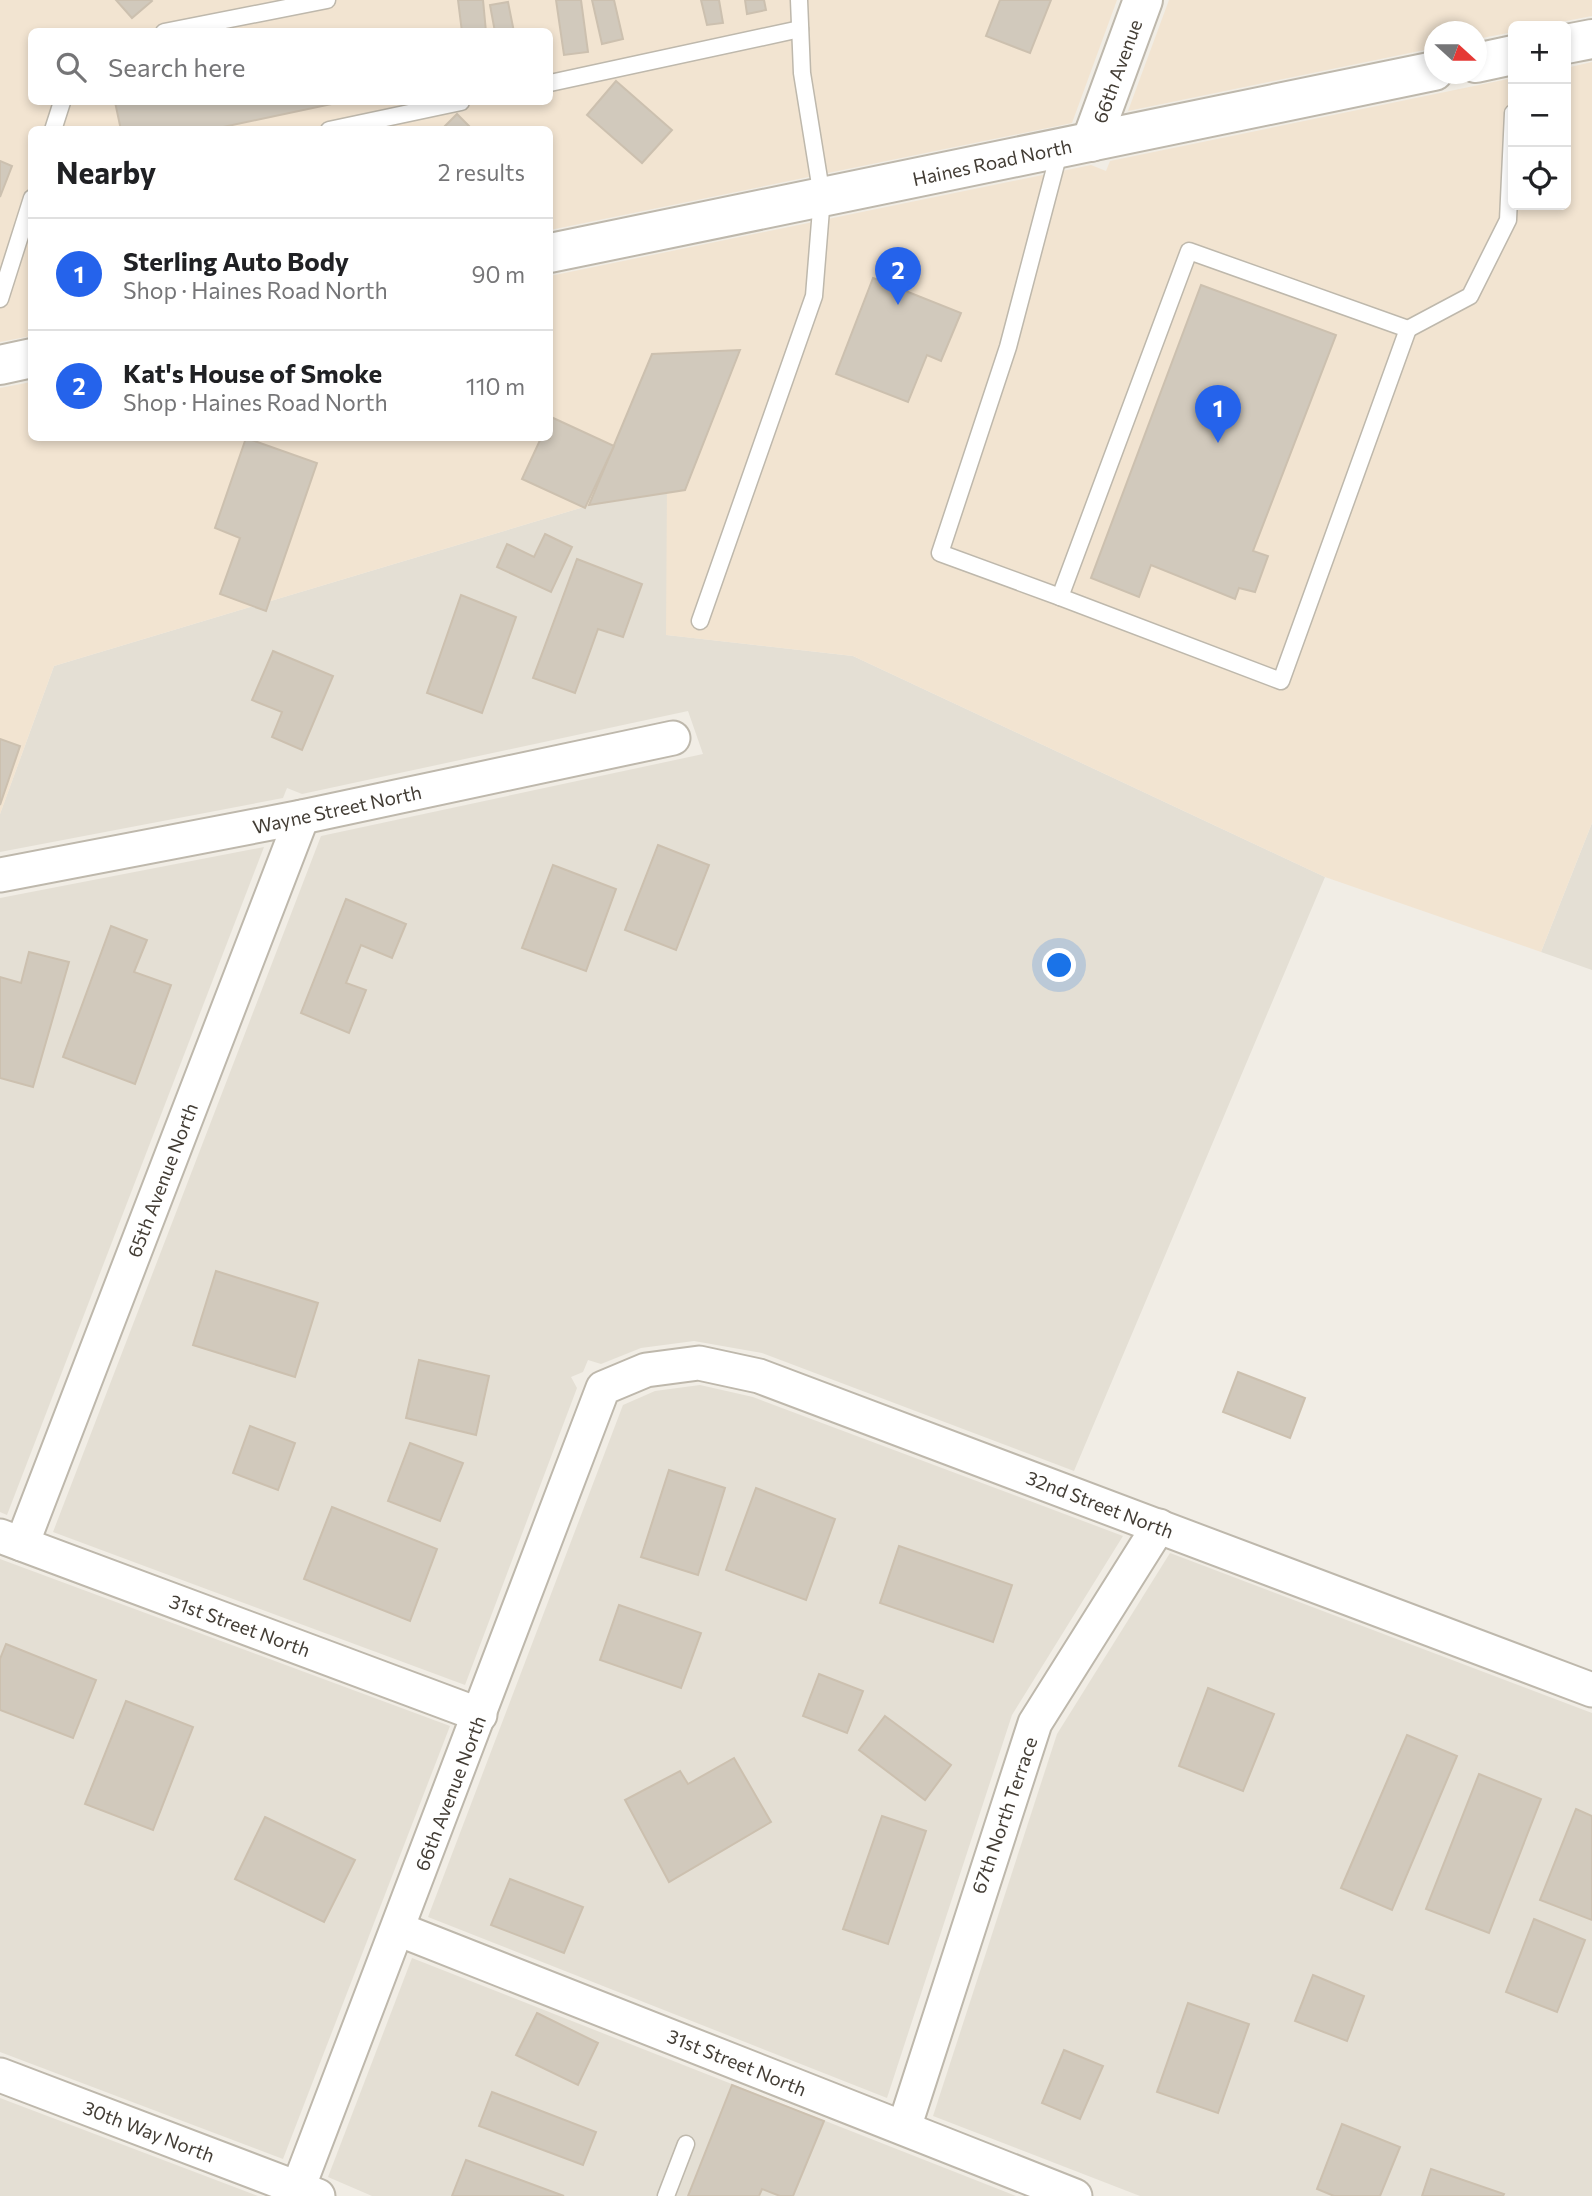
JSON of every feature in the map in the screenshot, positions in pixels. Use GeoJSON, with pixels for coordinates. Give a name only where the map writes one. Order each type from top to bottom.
{"type":"FeatureCollection","features":[{"type":"Feature","properties":{"kind":"street","name":"66th Avenue"},"geometry":{"type":"LineString","coordinates":[[1075,145],[1143,0]]}},
{"type":"Feature","properties":{"kind":"street"},"geometry":{"type":"LineString","coordinates":[[1571,43],[1592,39]]}},
{"type":"Feature","properties":{"kind":"street"},"geometry":{"type":"LineString","coordinates":[[1487,61],[1508,56]]}},
{"type":"Feature","properties":{"kind":"street","name":"Haines Road North"},"geometry":{"type":"LineString","coordinates":[[553,252],[1424,73]]}},
{"type":"Feature","properties":{"kind":"street"},"geometry":{"type":"LineString","coordinates":[[0,365],[28,360]]}},
{"type":"Feature","properties":{"kind":"street","name":"Wayne Street North"},"geometry":{"type":"LineString","coordinates":[[0,875],[302,817],[673,737]]}},
{"type":"Feature","properties":{"kind":"street","name":"65th Avenue North"},"geometry":{"type":"LineString","coordinates":[[11,1540],[302,817]]}},
{"type":"Feature","properties":{"kind":"street","name":"32nd Street North"},"geometry":{"type":"LineString","coordinates":[[603,1388],[646,1370],[699,1363],[759,1376],[1592,1690]]}},
{"type":"Feature","properties":{"kind":"street","name":"66th Avenue North"},"geometry":{"type":"LineString","coordinates":[[304,2193],[398,1929],[603,1388]]}},
{"type":"Feature","properties":{"kind":"street","name":"67th North Terrace"},"geometry":{"type":"LineString","coordinates":[[904,2128],[1035,1723],[1159,1526]]}},
{"type":"Feature","properties":{"kind":"street","name":"31st Street North"},"geometry":{"type":"LineString","coordinates":[[11,1540],[480,1714]]}},
{"type":"Feature","properties":{"kind":"street","name":"31st Street North"},"geometry":{"type":"LineString","coordinates":[[398,1929],[1075,2196]]}},
{"type":"Feature","properties":{"kind":"street","name":"30th Way North"},"geometry":{"type":"LineString","coordinates":[[0,2074],[304,2193]]}},
{"type":"Feature","properties":{"kind":"lane"},"geometry":{"type":"LineString","coordinates":[[184,28],[327,0]]}},
{"type":"Feature","properties":{"kind":"lane"},"geometry":{"type":"LineString","coordinates":[[699,621],[814,296],[822,197],[802,74],[799,0]]}},
{"type":"Feature","properties":{"kind":"lane"},"geometry":{"type":"LineString","coordinates":[[553,82],[800,29]]}},
{"type":"Feature","properties":{"kind":"lane"},"geometry":{"type":"LineString","coordinates":[[53,126],[61,105]]}},
{"type":"Feature","properties":{"kind":"lane"},"geometry":{"type":"LineString","coordinates":[[348,126],[447,105]]}},
{"type":"Feature","properties":{"kind":"lane"},"geometry":{"type":"LineString","coordinates":[[1075,145],[940,553],[1281,681],[1408,329],[1470,296],[1508,220],[1511,147]]}},
{"type":"Feature","properties":{"kind":"lane"},"geometry":{"type":"LineString","coordinates":[[0,299],[28,211]]}},
{"type":"Feature","properties":{"kind":"lane"},"geometry":{"type":"LineString","coordinates":[[1059,597],[1189,251],[1408,329]]}},
{"type":"Feature","properties":{"kind":"lane"},"geometry":{"type":"LineString","coordinates":[[666,2196],[686,2144]]}},
{"type":"Feature","properties":{"kind":"shaded area"},"geometry":{"type":"Polygon","coordinates":[[[0,0],[1117,0],[1072,123],[553,229],[553,126],[28,126],[28,337],[0,342],[0,0]]]}},
{"type":"Feature","properties":{"kind":"shaded area"},"geometry":{"type":"Polygon","coordinates":[[[1169,0],[1592,0],[1592,16],[1566,21],[1508,21],[1508,33],[1487,37],[1487,21],[1424,21],[1424,50],[1128,111],[1169,0]]]}},
{"type":"Feature","properties":{"kind":"shaded area"},"geometry":{"type":"Polygon","coordinates":[[[1592,62],[1592,823],[1541,952],[1325,877],[853,656],[666,635],[667,482],[54,666],[0,814],[0,388],[28,383],[28,441],[553,441],[553,275],[1091,165],[1106,171],[1110,161],[1508,79],[1508,210],[1571,210],[1571,67],[1592,62]]]}},
{"type":"Feature","properties":{"kind":"shaded area"},"geometry":{"type":"Polygon","coordinates":[[[667,482],[667,635],[853,656],[1325,877],[1074,1471],[762,1353],[694,1341],[641,1348],[601,1364],[588,1360],[583,1372],[571,1377],[577,1388],[465,1685],[53,1532],[321,836],[703,754],[688,711],[302,794],[287,788],[283,798],[0,852],[0,814],[54,666],[667,482]]]}},
{"type":"Feature","properties":{"kind":"shaded area"},"geometry":{"type":"Polygon","coordinates":[[[1592,823],[1592,970],[1541,952],[1592,823]]]}},
{"type":"Feature","properties":{"kind":"shaded area"},"geometry":{"type":"Polygon","coordinates":[[[264,847],[7,1515],[0,1512],[0,898],[264,847]]]}},
{"type":"Feature","properties":{"kind":"shaded area"},"geometry":{"type":"Polygon","coordinates":[[[700,1385],[753,1397],[1123,1536],[1012,1715],[887,2098],[428,1917],[623,1405],[655,1391],[700,1385]]]}},
{"type":"Feature","properties":{"kind":"shaded area"},"geometry":{"type":"Polygon","coordinates":[[[1170,1553],[1592,1713],[1592,2196],[1140,2196],[933,2116],[1057,1734],[1170,1553]]]}},
{"type":"Feature","properties":{"kind":"shaded area"},"geometry":{"type":"Polygon","coordinates":[[[0,1559],[450,1726],[283,2159],[0,2052],[0,1559]]]}},
{"type":"Feature","properties":{"kind":"shaded area"},"geometry":{"type":"Polygon","coordinates":[[[412,1958],[1016,2196],[372,2196],[328,2177],[412,1958]]]}},
{"type":"Feature","properties":{"kind":"shaded area"},"geometry":{"type":"Polygon","coordinates":[[[0,2098],[258,2196],[0,2196],[0,2098]]]}},
{"type":"Feature","properties":{"kind":"building"},"geometry":{"type":"Polygon","coordinates":[[[116,0],[151,0],[152,1],[132,18],[116,0]]]}},
{"type":"Feature","properties":{"kind":"building"},"geometry":{"type":"Polygon","coordinates":[[[458,0],[483,0],[486,28],[462,28],[458,0]]]}},
{"type":"Feature","properties":{"kind":"building"},"geometry":{"type":"Polygon","coordinates":[[[556,0],[581,0],[588,52],[564,55],[556,0]]]}},
{"type":"Feature","properties":{"kind":"building"},"geometry":{"type":"Polygon","coordinates":[[[592,0],[614,0],[623,39],[602,44],[592,0]]]}},
{"type":"Feature","properties":{"kind":"building"},"geometry":{"type":"Polygon","coordinates":[[[701,0],[719,0],[723,23],[707,25],[701,0]]]}},
{"type":"Feature","properties":{"kind":"building"},"geometry":{"type":"Polygon","coordinates":[[[745,0],[764,0],[766,10],[747,14],[745,0]]]}},
{"type":"Feature","properties":{"kind":"building"},"geometry":{"type":"Polygon","coordinates":[[[1000,0],[1051,0],[1030,53],[986,36],[1000,0]]]}},
{"type":"Feature","properties":{"kind":"building"},"geometry":{"type":"Polygon","coordinates":[[[508,2],[513,28],[494,28],[490,5],[508,2]]]}},
{"type":"Feature","properties":{"kind":"building"},"geometry":{"type":"Polygon","coordinates":[[[616,81],[672,130],[642,163],[587,115],[616,81]]]}},
{"type":"Feature","properties":{"kind":"building"},"geometry":{"type":"Polygon","coordinates":[[[116,105],[327,105],[228,126],[120,126],[116,105]]]}},
{"type":"Feature","properties":{"kind":"building"},"geometry":{"type":"Polygon","coordinates":[[[457,114],[469,126],[445,126],[457,114]]]}},
{"type":"Feature","properties":{"kind":"building"},"geometry":{"type":"Polygon","coordinates":[[[0,161],[12,166],[0,197],[0,161]]]}},
{"type":"Feature","properties":{"kind":"building"},"geometry":{"type":"Polygon","coordinates":[[[873,278],[961,313],[941,361],[927,355],[908,402],[836,374],[873,278]]]}},
{"type":"Feature","properties":{"kind":"building"},"geometry":{"type":"Polygon","coordinates":[[[1201,285],[1336,335],[1253,551],[1268,556],[1255,592],[1239,588],[1235,599],[1151,565],[1139,597],[1091,578],[1201,285]]]}},
{"type":"Feature","properties":{"kind":"building"},"geometry":{"type":"Polygon","coordinates":[[[740,350],[685,490],[589,505],[652,354],[740,350]]]}},
{"type":"Feature","properties":{"kind":"building"},"geometry":{"type":"Polygon","coordinates":[[[553,418],[614,446],[585,508],[522,479],[540,441],[553,441],[553,418]]]}},
{"type":"Feature","properties":{"kind":"building"},"geometry":{"type":"Polygon","coordinates":[[[245,441],[255,441],[317,463],[266,611],[220,594],[240,538],[215,528],[245,441]]]}},
{"type":"Feature","properties":{"kind":"building"},"geometry":{"type":"Polygon","coordinates":[[[545,534],[572,547],[551,592],[497,567],[507,544],[534,557],[545,534]]]}},
{"type":"Feature","properties":{"kind":"building"},"geometry":{"type":"Polygon","coordinates":[[[577,559],[642,584],[623,637],[598,629],[575,693],[533,678],[577,559]]]}},
{"type":"Feature","properties":{"kind":"building"},"geometry":{"type":"Polygon","coordinates":[[[461,595],[516,617],[482,713],[427,693],[461,595]]]}},
{"type":"Feature","properties":{"kind":"building"},"geometry":{"type":"Polygon","coordinates":[[[273,651],[333,676],[302,750],[272,737],[282,712],[252,700],[273,651]]]}},
{"type":"Feature","properties":{"kind":"building"},"geometry":{"type":"Polygon","coordinates":[[[0,739],[20,746],[0,805],[0,739]]]}},
{"type":"Feature","properties":{"kind":"building"},"geometry":{"type":"Polygon","coordinates":[[[658,845],[709,865],[676,950],[625,930],[658,845]]]}},
{"type":"Feature","properties":{"kind":"building"},"geometry":{"type":"Polygon","coordinates":[[[553,865],[616,889],[586,971],[522,948],[553,865]]]}},
{"type":"Feature","properties":{"kind":"building"},"geometry":{"type":"Polygon","coordinates":[[[346,899],[406,924],[392,958],[361,945],[346,983],[366,990],[349,1033],[301,1013],[346,899]]]}},
{"type":"Feature","properties":{"kind":"building"},"geometry":{"type":"Polygon","coordinates":[[[111,926],[147,940],[134,972],[171,985],[135,1084],[63,1057],[111,926]]]}},
{"type":"Feature","properties":{"kind":"building"},"geometry":{"type":"Polygon","coordinates":[[[29,952],[69,962],[33,1087],[0,1078],[0,977],[21,983],[29,952]]]}},
{"type":"Feature","properties":{"kind":"building"},"geometry":{"type":"Polygon","coordinates":[[[216,1271],[318,1303],[295,1377],[193,1345],[216,1271]]]}},
{"type":"Feature","properties":{"kind":"building"},"geometry":{"type":"Polygon","coordinates":[[[419,1360],[489,1376],[476,1435],[406,1418],[419,1360]]]}},
{"type":"Feature","properties":{"kind":"building"},"geometry":{"type":"Polygon","coordinates":[[[1238,1372],[1305,1398],[1290,1438],[1223,1412],[1238,1372]]]}},
{"type":"Feature","properties":{"kind":"building"},"geometry":{"type":"Polygon","coordinates":[[[250,1426],[295,1443],[278,1490],[233,1473],[250,1426]]]}},
{"type":"Feature","properties":{"kind":"building"},"geometry":{"type":"Polygon","coordinates":[[[410,1443],[463,1463],[440,1521],[388,1501],[410,1443]]]}},
{"type":"Feature","properties":{"kind":"building"},"geometry":{"type":"Polygon","coordinates":[[[669,1470],[725,1488],[698,1575],[641,1557],[669,1470]]]}},
{"type":"Feature","properties":{"kind":"building"},"geometry":{"type":"Polygon","coordinates":[[[756,1488],[835,1519],[806,1600],[726,1570],[756,1488]]]}},
{"type":"Feature","properties":{"kind":"building"},"geometry":{"type":"Polygon","coordinates":[[[332,1507],[437,1549],[410,1621],[304,1579],[332,1507]]]}},
{"type":"Feature","properties":{"kind":"building"},"geometry":{"type":"Polygon","coordinates":[[[899,1546],[1012,1585],[993,1642],[880,1603],[899,1546]]]}},
{"type":"Feature","properties":{"kind":"building"},"geometry":{"type":"Polygon","coordinates":[[[619,1605],[701,1633],[681,1688],[600,1660],[619,1605]]]}},
{"type":"Feature","properties":{"kind":"building"},"geometry":{"type":"Polygon","coordinates":[[[6,1644],[96,1680],[73,1738],[0,1710],[0,1659],[6,1644]]]}},
{"type":"Feature","properties":{"kind":"building"},"geometry":{"type":"Polygon","coordinates":[[[819,1674],[863,1691],[847,1733],[803,1716],[819,1674]]]}},
{"type":"Feature","properties":{"kind":"building"},"geometry":{"type":"Polygon","coordinates":[[[1208,1688],[1274,1714],[1243,1791],[1179,1766],[1208,1688]]]}},
{"type":"Feature","properties":{"kind":"building"},"geometry":{"type":"Polygon","coordinates":[[[126,1701],[193,1727],[153,1830],[85,1804],[126,1701]]]}},
{"type":"Feature","properties":{"kind":"building"},"geometry":{"type":"Polygon","coordinates":[[[885,1716],[951,1765],[925,1800],[859,1750],[885,1716]]]}},
{"type":"Feature","properties":{"kind":"building"},"geometry":{"type":"Polygon","coordinates":[[[1407,1735],[1457,1756],[1392,1910],[1341,1888],[1407,1735]]]}},
{"type":"Feature","properties":{"kind":"building"},"geometry":{"type":"Polygon","coordinates":[[[734,1758],[771,1822],[669,1882],[625,1800],[680,1771],[688,1784],[734,1758]]]}},
{"type":"Feature","properties":{"kind":"building"},"geometry":{"type":"Polygon","coordinates":[[[1479,1774],[1541,1799],[1489,1933],[1426,1909],[1479,1774]]]}},
{"type":"Feature","properties":{"kind":"building"},"geometry":{"type":"Polygon","coordinates":[[[1576,1809],[1592,1816],[1592,1920],[1540,1900],[1576,1809]]]}},
{"type":"Feature","properties":{"kind":"building"},"geometry":{"type":"Polygon","coordinates":[[[882,1816],[926,1831],[888,1944],[843,1929],[882,1816]]]}},
{"type":"Feature","properties":{"kind":"building"},"geometry":{"type":"Polygon","coordinates":[[[265,1817],[355,1860],[324,1922],[235,1879],[265,1817]]]}},
{"type":"Feature","properties":{"kind":"building"},"geometry":{"type":"Polygon","coordinates":[[[510,1879],[583,1907],[564,1953],[491,1925],[510,1879]]]}},
{"type":"Feature","properties":{"kind":"building"},"geometry":{"type":"Polygon","coordinates":[[[1534,1919],[1585,1940],[1557,2012],[1506,1992],[1534,1919]]]}},
{"type":"Feature","properties":{"kind":"building"},"geometry":{"type":"Polygon","coordinates":[[[1313,1975],[1364,1996],[1347,2041],[1295,2021],[1313,1975]]]}},
{"type":"Feature","properties":{"kind":"building"},"geometry":{"type":"Polygon","coordinates":[[[1188,2003],[1249,2024],[1218,2113],[1157,2092],[1188,2003]]]}},
{"type":"Feature","properties":{"kind":"building"},"geometry":{"type":"Polygon","coordinates":[[[537,2013],[598,2043],[578,2085],[516,2055],[537,2013]]]}},
{"type":"Feature","properties":{"kind":"building"},"geometry":{"type":"Polygon","coordinates":[[[1064,2050],[1103,2066],[1080,2119],[1042,2103],[1064,2050]]]}},
{"type":"Feature","properties":{"kind":"building"},"geometry":{"type":"Polygon","coordinates":[[[732,2085],[824,2121],[793,2196],[780,2196],[762,2189],[759,2196],[688,2196],[732,2085]]]}},
{"type":"Feature","properties":{"kind":"building"},"geometry":{"type":"Polygon","coordinates":[[[492,2092],[596,2132],[583,2165],[479,2126],[492,2092]]]}},
{"type":"Feature","properties":{"kind":"building"},"geometry":{"type":"Polygon","coordinates":[[[1342,2124],[1400,2147],[1380,2196],[1334,2196],[1317,2189],[1342,2124]]]}},
{"type":"Feature","properties":{"kind":"building"},"geometry":{"type":"Polygon","coordinates":[[[466,2160],[564,2196],[452,2196],[466,2160]]]}},
{"type":"Feature","properties":{"kind":"building"},"geometry":{"type":"Polygon","coordinates":[[[1431,2169],[1504,2194],[1422,2196],[1431,2169]]]}},
{"type":"Feature","properties":{"kind":"place","name":"Kat's House of Smoke"},"geometry":{"type":"Point","coordinates":[898,305]}},
{"type":"Feature","properties":{"kind":"place","name":"Sterling Auto Body"},"geometry":{"type":"Point","coordinates":[1218,443]}}]}
